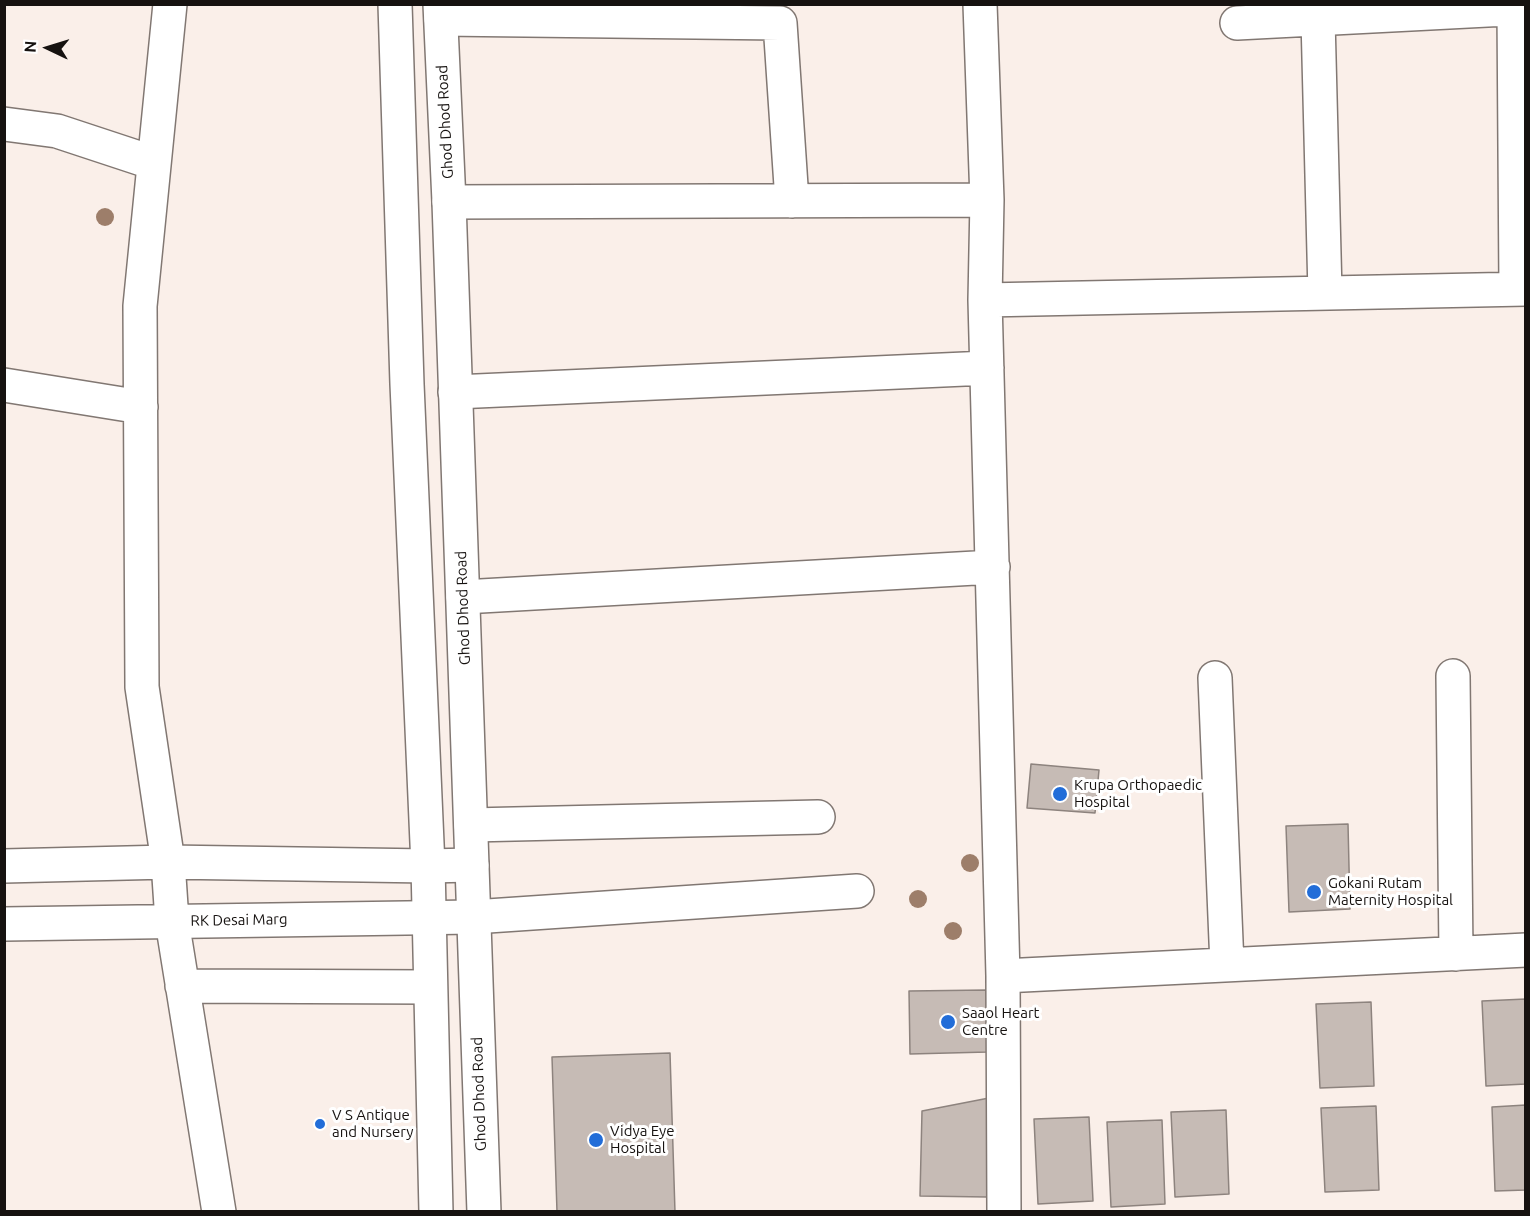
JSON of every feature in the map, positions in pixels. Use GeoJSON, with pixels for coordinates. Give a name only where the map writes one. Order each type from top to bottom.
{"type":"FeatureCollection","features":[{"type":"Feature","properties":{"kind":"street"},"geometry":{"type":"LineString","coordinates":[[170,4],[140,306],[142,687],[168,862],[172,921],[219,1212]]}},
{"type":"Feature","properties":{"kind":"street"},"geometry":{"type":"LineString","coordinates":[[395,4],[408,407],[428,866],[436,1212]]}},
{"type":"Feature","properties":{"kind":"street"},"geometry":{"type":"LineString","coordinates":[[980,4],[987,200],[985,300],[1003,976],[1004,1212]]}},
{"type":"Feature","properties":{"kind":"street"},"geometry":{"type":"LineString","coordinates":[[985,300],[1521,289],[1520,8],[1467,8],[1237,23]]}},
{"type":"Feature","properties":{"kind":"street"},"geometry":{"type":"LineString","coordinates":[[440,12],[779,14],[792,201]]}},
{"type":"Feature","properties":{"kind":"street","name":"Ghod Dhod Road"},"geometry":{"type":"LineString","coordinates":[[440,12],[456,392],[484,1212]]}},
{"type":"Feature","properties":{"kind":"street"},"geometry":{"type":"LineString","coordinates":[[1318,19],[1325,293]]}},
{"type":"Feature","properties":{"kind":"street"},"geometry":{"type":"LineString","coordinates":[[4,124],[57,131],[154,163]]}},
{"type":"Feature","properties":{"kind":"street"},"geometry":{"type":"LineString","coordinates":[[449,202],[987,200]]}},
{"type":"Feature","properties":{"kind":"street"},"geometry":{"type":"LineString","coordinates":[[456,392],[987,368]]}},
{"type":"Feature","properties":{"kind":"street"},"geometry":{"type":"LineString","coordinates":[[4,385],[141,407]]}},
{"type":"Feature","properties":{"kind":"street"},"geometry":{"type":"LineString","coordinates":[[463,597],[993,567]]}},
{"type":"Feature","properties":{"kind":"street"},"geometry":{"type":"LineString","coordinates":[[1453,676],[1456,954]]}},
{"type":"Feature","properties":{"kind":"street"},"geometry":{"type":"LineString","coordinates":[[1215,678],[1227,965]]}},
{"type":"Feature","properties":{"kind":"street"},"geometry":{"type":"LineString","coordinates":[[471,825],[818,817]]}},
{"type":"Feature","properties":{"kind":"street"},"geometry":{"type":"LineString","coordinates":[[4,866],[168,862],[472,865]]}},
{"type":"Feature","properties":{"kind":"street","name":"RK Desai Marg"},"geometry":{"type":"LineString","coordinates":[[4,924],[429,918],[857,891]]}},
{"type":"Feature","properties":{"kind":"street"},"geometry":{"type":"LineString","coordinates":[[1003,976],[1526,950]]}},
{"type":"Feature","properties":{"kind":"street"},"geometry":{"type":"LineString","coordinates":[[182,986],[430,987]]}},
{"type":"Feature","properties":{"kind":"building"},"geometry":{"type":"Polygon","coordinates":[[[1031,764],[1099,770],[1095,813],[1027,808],[1031,764]]]}},
{"type":"Feature","properties":{"kind":"building"},"geometry":{"type":"Polygon","coordinates":[[[1348,824],[1350,909],[1289,912],[1286,826],[1348,824]]]}},
{"type":"Feature","properties":{"kind":"building"},"geometry":{"type":"Polygon","coordinates":[[[987,990],[988,1052],[910,1054],[909,991],[987,990]]]}},
{"type":"Feature","properties":{"kind":"building"},"geometry":{"type":"Polygon","coordinates":[[[1526,999],[1526,1084],[1486,1086],[1482,1001],[1526,999]]]}},
{"type":"Feature","properties":{"kind":"building"},"geometry":{"type":"Polygon","coordinates":[[[1371,1002],[1374,1086],[1320,1088],[1316,1004],[1371,1002]]]}},
{"type":"Feature","properties":{"kind":"building"},"geometry":{"type":"Polygon","coordinates":[[[670,1053],[675,1212],[557,1212],[552,1057],[670,1053]]]}},
{"type":"Feature","properties":{"kind":"building"},"geometry":{"type":"Polygon","coordinates":[[[989,1098],[987,1197],[920,1196],[922,1111],[989,1098]]]}},
{"type":"Feature","properties":{"kind":"building"},"geometry":{"type":"Polygon","coordinates":[[[1526,1105],[1526,1190],[1495,1191],[1492,1107],[1526,1105]]]}},
{"type":"Feature","properties":{"kind":"building"},"geometry":{"type":"Polygon","coordinates":[[[1376,1106],[1379,1190],[1325,1192],[1321,1108],[1376,1106]]]}},
{"type":"Feature","properties":{"kind":"building"},"geometry":{"type":"Polygon","coordinates":[[[1226,1110],[1229,1194],[1175,1197],[1171,1112],[1226,1110]]]}},
{"type":"Feature","properties":{"kind":"building"},"geometry":{"type":"Polygon","coordinates":[[[1089,1117],[1093,1201],[1038,1204],[1034,1119],[1089,1117]]]}},
{"type":"Feature","properties":{"kind":"building"},"geometry":{"type":"Polygon","coordinates":[[[1162,1120],[1165,1204],[1111,1207],[1107,1122],[1162,1120]]]}},
{"type":"Feature","properties":{"kind":"place","name":"Krupa Orthopaedic Hospital"},"geometry":{"type":"Point","coordinates":[1060,794]}},
{"type":"Feature","properties":{"kind":"place","name":"Gokani Rutam Maternity Hospital"},"geometry":{"type":"Point","coordinates":[1314,892]}},
{"type":"Feature","properties":{"kind":"place","name":"Saaol Heart Centre"},"geometry":{"type":"Point","coordinates":[948,1022]}},
{"type":"Feature","properties":{"kind":"place","name":"V S Antique and Nursery"},"geometry":{"type":"Point","coordinates":[320,1124]}},
{"type":"Feature","properties":{"kind":"place","name":"Vidya Eye Hospital"},"geometry":{"type":"Point","coordinates":[596,1140]}}]}
